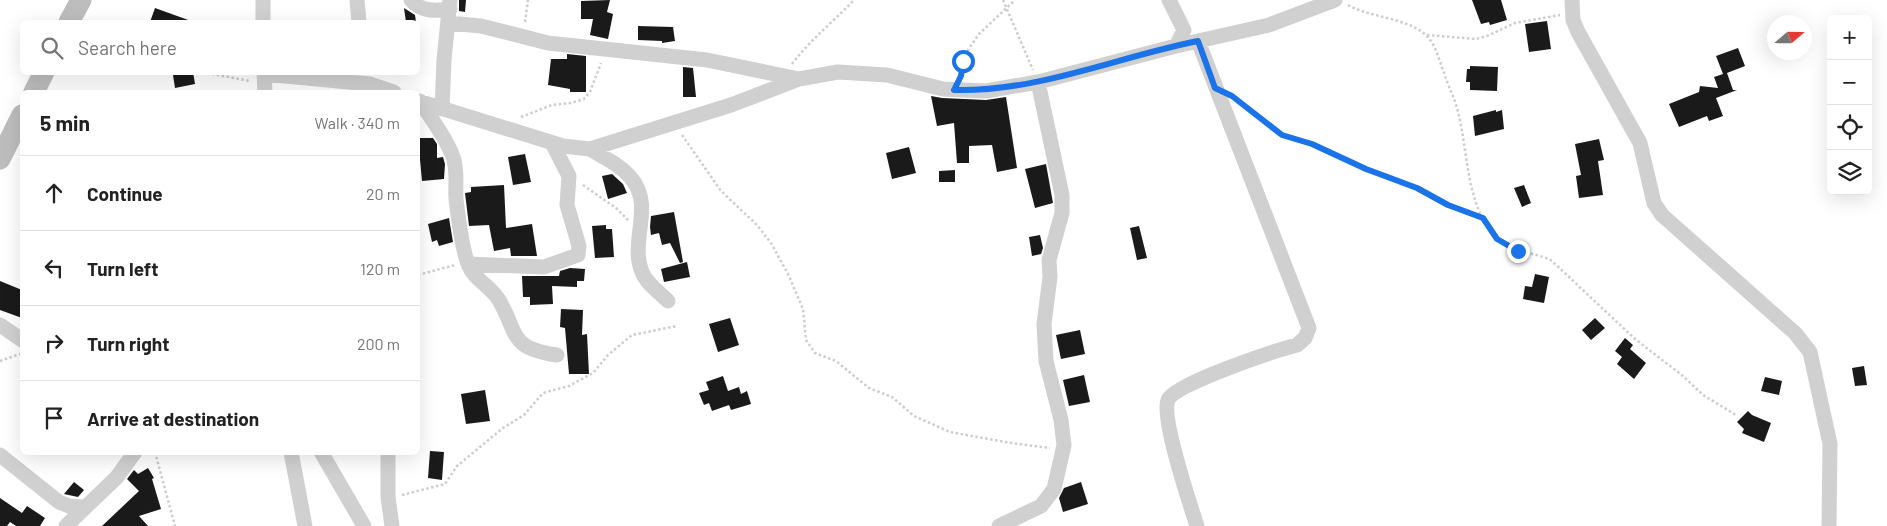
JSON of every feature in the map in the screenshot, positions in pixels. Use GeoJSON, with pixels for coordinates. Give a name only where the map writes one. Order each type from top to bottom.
{"type":"FeatureCollection","features":[{"type":"Feature","properties":{"kind":"main road"},"geometry":{"type":"LineString","coordinates":[[70,20],[81,0]]}},
{"type":"Feature","properties":{"kind":"main road"},"geometry":{"type":"LineString","coordinates":[[35,90],[42,75]]}},
{"type":"Feature","properties":{"kind":"main road"},"geometry":{"type":"LineString","coordinates":[[0,159],[20,119]]}},
{"type":"Feature","properties":{"kind":"street"},"geometry":{"type":"LineString","coordinates":[[263,0],[263,20]]}},
{"type":"Feature","properties":{"kind":"street"},"geometry":{"type":"LineString","coordinates":[[358,0],[359,20]]}},
{"type":"Feature","properties":{"kind":"street"},"geometry":{"type":"LineString","coordinates":[[411,0],[419,7],[428,10],[450,10],[481,26],[548,43],[707,60],[792,77],[838,72],[887,75],[954,90],[986,91],[1038,82],[1176,46],[1269,25],[1340,2]]}},
{"type":"Feature","properties":{"kind":"street"},"geometry":{"type":"LineString","coordinates":[[1169,0],[1184,30],[1176,46]]}},
{"type":"Feature","properties":{"kind":"street"},"geometry":{"type":"LineString","coordinates":[[1573,5],[1574,20],[1578,32],[1640,143],[1654,203],[1662,215],[1795,332],[1810,352],[1830,444],[1829,526]]}},
{"type":"Feature","properties":{"kind":"street"},"geometry":{"type":"LineString","coordinates":[[442,109],[444,60],[450,10]]}},
{"type":"Feature","properties":{"kind":"street"},"geometry":{"type":"LineString","coordinates":[[1197,526],[1170,427],[1167,408],[1169,399],[1174,392],[1204,378],[1297,345],[1305,338],[1309,328],[1198,41]]}},
{"type":"Feature","properties":{"kind":"street"},"geometry":{"type":"LineString","coordinates":[[590,149],[731,105],[792,77]]}},
{"type":"Feature","properties":{"kind":"street"},"geometry":{"type":"LineString","coordinates":[[264,80],[369,83],[388,90]]}},
{"type":"Feature","properties":{"kind":"street"},"geometry":{"type":"LineString","coordinates":[[999,526],[1042,506],[1054,488],[1064,445],[1061,420],[1046,361],[1044,324],[1050,277],[1049,260],[1062,213],[1062,195],[1038,82]]}},
{"type":"Feature","properties":{"kind":"street"},"geometry":{"type":"LineString","coordinates":[[420,101],[552,142],[590,149],[616,165],[633,180],[641,201],[643,215],[639,232],[638,252],[642,274],[668,300]]}},
{"type":"Feature","properties":{"kind":"street"},"geometry":{"type":"LineString","coordinates":[[420,102],[448,144],[454,160],[456,200],[467,260],[471,270],[488,285],[499,300],[515,337],[521,343],[540,352],[557,355]]}},
{"type":"Feature","properties":{"kind":"street"},"geometry":{"type":"LineString","coordinates":[[467,260],[544,267],[578,255],[579,246],[570,221],[567,205],[569,176],[552,142]]}},
{"type":"Feature","properties":{"kind":"street"},"geometry":{"type":"LineString","coordinates":[[0,325],[20,339]]}},
{"type":"Feature","properties":{"kind":"street"},"geometry":{"type":"LineString","coordinates":[[0,455],[59,502],[69,506],[83,507]]}},
{"type":"Feature","properties":{"kind":"street"},"geometry":{"type":"LineString","coordinates":[[66,526],[83,507],[117,477],[133,455]]}},
{"type":"Feature","properties":{"kind":"street"},"geometry":{"type":"LineString","coordinates":[[292,455],[305,526]]}},
{"type":"Feature","properties":{"kind":"street"},"geometry":{"type":"LineString","coordinates":[[323,455],[364,526]]}},
{"type":"Feature","properties":{"kind":"street"},"geometry":{"type":"LineString","coordinates":[[388,455],[388,497],[392,526]]}},
{"type":"Feature","properties":{"kind":"path"},"geometry":{"type":"LineString","coordinates":[[522,36],[528,0]]}},
{"type":"Feature","properties":{"kind":"path"},"geometry":{"type":"LineString","coordinates":[[792,77],[806,46],[854,0]]}},
{"type":"Feature","properties":{"kind":"path"},"geometry":{"type":"LineString","coordinates":[[1003,0],[1008,6],[1038,82]]}},
{"type":"Feature","properties":{"kind":"path"},"geometry":{"type":"LineString","coordinates":[[954,90],[961,76],[966,53],[979,34],[1015,0]]}},
{"type":"Feature","properties":{"kind":"path"},"geometry":{"type":"LineString","coordinates":[[1340,2],[1399,23],[1425,35],[1476,39],[1515,23],[1551,18],[1573,5]]}},
{"type":"Feature","properties":{"kind":"path"},"geometry":{"type":"LineString","coordinates":[[1425,35],[1434,47],[1456,103],[1469,179],[1483,218],[1497,239],[1508,247],[1535,254],[1552,261],[1635,339],[1683,376],[1702,395],[1736,415]]}},
{"type":"Feature","properties":{"kind":"path"},"geometry":{"type":"LineString","coordinates":[[501,127],[544,107],[584,99],[590,92],[606,49]]}},
{"type":"Feature","properties":{"kind":"path"},"geometry":{"type":"LineString","coordinates":[[217,75],[247,81],[264,80]]}},
{"type":"Feature","properties":{"kind":"path"},"geometry":{"type":"LineString","coordinates":[[1215,88],[1232,96],[1282,135],[1312,144],[1366,169],[1417,188],[1448,205],[1483,218]]}},
{"type":"Feature","properties":{"kind":"path"},"geometry":{"type":"LineString","coordinates":[[674,123],[721,191],[757,226],[771,243],[788,274],[802,309],[806,340],[815,353],[836,361],[861,383],[892,397],[914,416],[950,432],[1029,446],[1048,448],[1064,445]]}},
{"type":"Feature","properties":{"kind":"path"},"geometry":{"type":"LineString","coordinates":[[569,176],[616,208],[639,232]]}},
{"type":"Feature","properties":{"kind":"path"},"geometry":{"type":"LineString","coordinates":[[420,274],[450,267],[467,260]]}},
{"type":"Feature","properties":{"kind":"path"},"geometry":{"type":"LineString","coordinates":[[388,497],[427,490],[445,484],[457,466],[503,428],[524,415],[543,393],[569,386],[593,373],[608,355],[632,335],[677,326]]}},
{"type":"Feature","properties":{"kind":"path"},"geometry":{"type":"LineString","coordinates":[[0,361],[20,353]]}},
{"type":"Feature","properties":{"kind":"path"},"geometry":{"type":"LineString","coordinates":[[156,455],[175,526]]}},
{"type":"Feature","properties":{"kind":"building"},"geometry":{"type":"Polygon","coordinates":[[[459,0],[466,0],[465,12],[459,11],[459,0]]]}},
{"type":"Feature","properties":{"kind":"building"},"geometry":{"type":"Polygon","coordinates":[[[610,0],[607,12],[613,14],[608,39],[590,35],[593,19],[581,19],[581,1],[610,0]]]}},
{"type":"Feature","properties":{"kind":"building"},"geometry":{"type":"Polygon","coordinates":[[[1472,0],[1501,0],[1507,20],[1490,25],[1489,22],[1481,24],[1472,0]]]}},
{"type":"Feature","properties":{"kind":"building"},"geometry":{"type":"Polygon","coordinates":[[[155,8],[188,20],[151,20],[155,8]]]}},
{"type":"Feature","properties":{"kind":"building"},"geometry":{"type":"Polygon","coordinates":[[[404,8],[415,15],[416,20],[406,20],[404,8]]]}},
{"type":"Feature","properties":{"kind":"building"},"geometry":{"type":"Polygon","coordinates":[[[1547,21],[1551,49],[1529,52],[1525,24],[1547,21]]]}},
{"type":"Feature","properties":{"kind":"building"},"geometry":{"type":"Polygon","coordinates":[[[638,26],[673,27],[675,41],[662,43],[662,41],[638,40],[638,26]]]}},
{"type":"Feature","properties":{"kind":"building"},"geometry":{"type":"Polygon","coordinates":[[[1738,48],[1745,66],[1727,73],[1733,90],[1737,90],[1716,98],[1723,116],[1709,121],[1707,116],[1679,127],[1669,104],[1699,92],[1700,86],[1718,88],[1714,77],[1723,74],[1716,56],[1738,48]]]}},
{"type":"Feature","properties":{"kind":"building"},"geometry":{"type":"Polygon","coordinates":[[[567,54],[586,56],[586,92],[570,92],[570,89],[548,85],[551,59],[567,59],[567,54]]]}},
{"type":"Feature","properties":{"kind":"building"},"geometry":{"type":"Polygon","coordinates":[[[1470,66],[1498,67],[1497,91],[1470,90],[1470,82],[1466,82],[1467,69],[1470,69],[1470,66]]]}},
{"type":"Feature","properties":{"kind":"building"},"geometry":{"type":"Polygon","coordinates":[[[683,67],[693,68],[696,97],[683,97],[683,67]]]}},
{"type":"Feature","properties":{"kind":"building"},"geometry":{"type":"Polygon","coordinates":[[[173,75],[194,75],[195,84],[175,88],[173,75]]]}},
{"type":"Feature","properties":{"kind":"building"},"geometry":{"type":"Polygon","coordinates":[[[931,96],[986,100],[1006,97],[1017,168],[997,172],[992,145],[969,146],[969,163],[957,163],[954,123],[937,126],[931,96]]]}},
{"type":"Feature","properties":{"kind":"building"},"geometry":{"type":"Polygon","coordinates":[[[1496,110],[1496,112],[1502,110],[1504,129],[1475,136],[1473,116],[1496,110]]]}},
{"type":"Feature","properties":{"kind":"building"},"geometry":{"type":"Polygon","coordinates":[[[420,138],[433,138],[437,144],[437,158],[443,157],[445,164],[444,179],[422,181],[420,138]]]}},
{"type":"Feature","properties":{"kind":"building"},"geometry":{"type":"Polygon","coordinates":[[[1599,139],[1604,160],[1598,161],[1603,195],[1579,198],[1576,176],[1581,175],[1575,144],[1599,139]]]}},
{"type":"Feature","properties":{"kind":"building"},"geometry":{"type":"Polygon","coordinates":[[[909,147],[916,173],[892,179],[886,153],[909,147]]]}},
{"type":"Feature","properties":{"kind":"building"},"geometry":{"type":"Polygon","coordinates":[[[525,154],[531,182],[513,185],[508,157],[525,154]]]}},
{"type":"Feature","properties":{"kind":"building"},"geometry":{"type":"Polygon","coordinates":[[[1046,164],[1053,203],[1035,208],[1025,169],[1046,164]]]}},
{"type":"Feature","properties":{"kind":"building"},"geometry":{"type":"Polygon","coordinates":[[[955,170],[955,182],[939,182],[939,171],[955,170]]]}},
{"type":"Feature","properties":{"kind":"building"},"geometry":{"type":"Polygon","coordinates":[[[612,174],[623,184],[627,193],[608,199],[602,176],[612,174]]]}},
{"type":"Feature","properties":{"kind":"building"},"geometry":{"type":"Polygon","coordinates":[[[504,185],[506,228],[532,224],[537,256],[511,256],[510,248],[494,251],[489,225],[469,226],[465,193],[471,192],[471,187],[504,185]]]}},
{"type":"Feature","properties":{"kind":"building"},"geometry":{"type":"Polygon","coordinates":[[[1524,185],[1531,203],[1522,207],[1514,188],[1524,185]]]}},
{"type":"Feature","properties":{"kind":"building"},"geometry":{"type":"Polygon","coordinates":[[[674,212],[683,262],[680,263],[670,243],[662,245],[659,233],[651,235],[650,227],[651,216],[674,212]]]}},
{"type":"Feature","properties":{"kind":"building"},"geometry":{"type":"Polygon","coordinates":[[[449,218],[453,242],[439,246],[437,240],[432,242],[428,224],[449,218]]]}},
{"type":"Feature","properties":{"kind":"building"},"geometry":{"type":"Polygon","coordinates":[[[606,225],[606,229],[612,229],[614,257],[595,258],[592,226],[606,225]]]}},
{"type":"Feature","properties":{"kind":"building"},"geometry":{"type":"Polygon","coordinates":[[[1139,226],[1147,258],[1137,260],[1130,228],[1139,226]]]}},
{"type":"Feature","properties":{"kind":"building"},"geometry":{"type":"Polygon","coordinates":[[[1040,235],[1043,248],[1041,254],[1032,256],[1029,237],[1040,235]]]}},
{"type":"Feature","properties":{"kind":"building"},"geometry":{"type":"Polygon","coordinates":[[[687,262],[690,277],[664,282],[661,269],[687,262]]]}},
{"type":"Feature","properties":{"kind":"building"},"geometry":{"type":"Polygon","coordinates":[[[570,268],[585,269],[584,281],[577,281],[577,287],[552,286],[553,304],[530,305],[530,297],[523,297],[522,276],[559,276],[560,271],[570,268]]]}},
{"type":"Feature","properties":{"kind":"building"},"geometry":{"type":"Polygon","coordinates":[[[1535,274],[1549,277],[1544,303],[1523,299],[1525,286],[1532,287],[1535,274]]]}},
{"type":"Feature","properties":{"kind":"building"},"geometry":{"type":"Polygon","coordinates":[[[0,281],[20,289],[20,317],[0,310],[0,281]]]}},
{"type":"Feature","properties":{"kind":"building"},"geometry":{"type":"Polygon","coordinates":[[[561,309],[583,310],[582,335],[587,334],[589,374],[569,374],[565,328],[560,327],[561,309]]]}},
{"type":"Feature","properties":{"kind":"building"},"geometry":{"type":"Polygon","coordinates":[[[730,318],[739,345],[718,352],[709,324],[730,318]]]}},
{"type":"Feature","properties":{"kind":"building"},"geometry":{"type":"Polygon","coordinates":[[[1595,318],[1605,328],[1591,340],[1582,330],[1595,318]]]}},
{"type":"Feature","properties":{"kind":"building"},"geometry":{"type":"Polygon","coordinates":[[[1080,330],[1085,354],[1061,359],[1056,335],[1080,330]]]}},
{"type":"Feature","properties":{"kind":"building"},"geometry":{"type":"Polygon","coordinates":[[[1625,338],[1633,345],[1630,349],[1646,363],[1634,379],[1617,364],[1622,357],[1615,351],[1625,338]]]}},
{"type":"Feature","properties":{"kind":"building"},"geometry":{"type":"Polygon","coordinates":[[[1864,366],[1867,385],[1855,386],[1852,368],[1864,366]]]}},
{"type":"Feature","properties":{"kind":"building"},"geometry":{"type":"Polygon","coordinates":[[[1084,375],[1090,402],[1069,406],[1063,380],[1084,375]]]}},
{"type":"Feature","properties":{"kind":"building"},"geometry":{"type":"Polygon","coordinates":[[[723,376],[728,391],[739,387],[741,394],[747,391],[751,404],[731,410],[729,405],[712,411],[709,403],[704,405],[699,393],[709,390],[706,382],[723,376]]]}},
{"type":"Feature","properties":{"kind":"building"},"geometry":{"type":"Polygon","coordinates":[[[1765,377],[1782,381],[1779,395],[1761,391],[1765,377]]]}},
{"type":"Feature","properties":{"kind":"building"},"geometry":{"type":"Polygon","coordinates":[[[485,390],[490,421],[466,424],[461,394],[485,390]]]}},
{"type":"Feature","properties":{"kind":"building"},"geometry":{"type":"Polygon","coordinates":[[[1748,411],[1752,415],[1771,423],[1764,442],[1742,433],[1744,429],[1737,422],[1748,411]]]}},
{"type":"Feature","properties":{"kind":"building"},"geometry":{"type":"Polygon","coordinates":[[[430,451],[444,452],[442,480],[428,478],[430,451]]]}},
{"type":"Feature","properties":{"kind":"building"},"geometry":{"type":"Polygon","coordinates":[[[148,468],[154,478],[152,479],[161,509],[139,516],[148,526],[102,526],[139,491],[127,479],[134,470],[138,474],[148,468]]]}},
{"type":"Feature","properties":{"kind":"building"},"geometry":{"type":"Polygon","coordinates":[[[74,482],[84,490],[78,497],[64,494],[74,482]]]}},
{"type":"Feature","properties":{"kind":"building"},"geometry":{"type":"Polygon","coordinates":[[[1081,482],[1088,504],[1063,512],[1059,498],[1064,488],[1081,482]]]}},
{"type":"Feature","properties":{"kind":"building"},"geometry":{"type":"Polygon","coordinates":[[[0,498],[22,513],[27,506],[45,518],[40,526],[16,526],[10,522],[7,526],[0,526],[0,498]]]}},
{"type":"Feature","properties":{"kind":"route"},"geometry":{"type":"LineString","coordinates":[[963,61],[963,70],[954,90],[986,91],[1038,82],[1198,41],[1215,88],[1232,96],[1282,135],[1292,140],[1312,144],[1366,169],[1417,188],[1448,205],[1483,218],[1497,239],[1518,251]]}}]}
